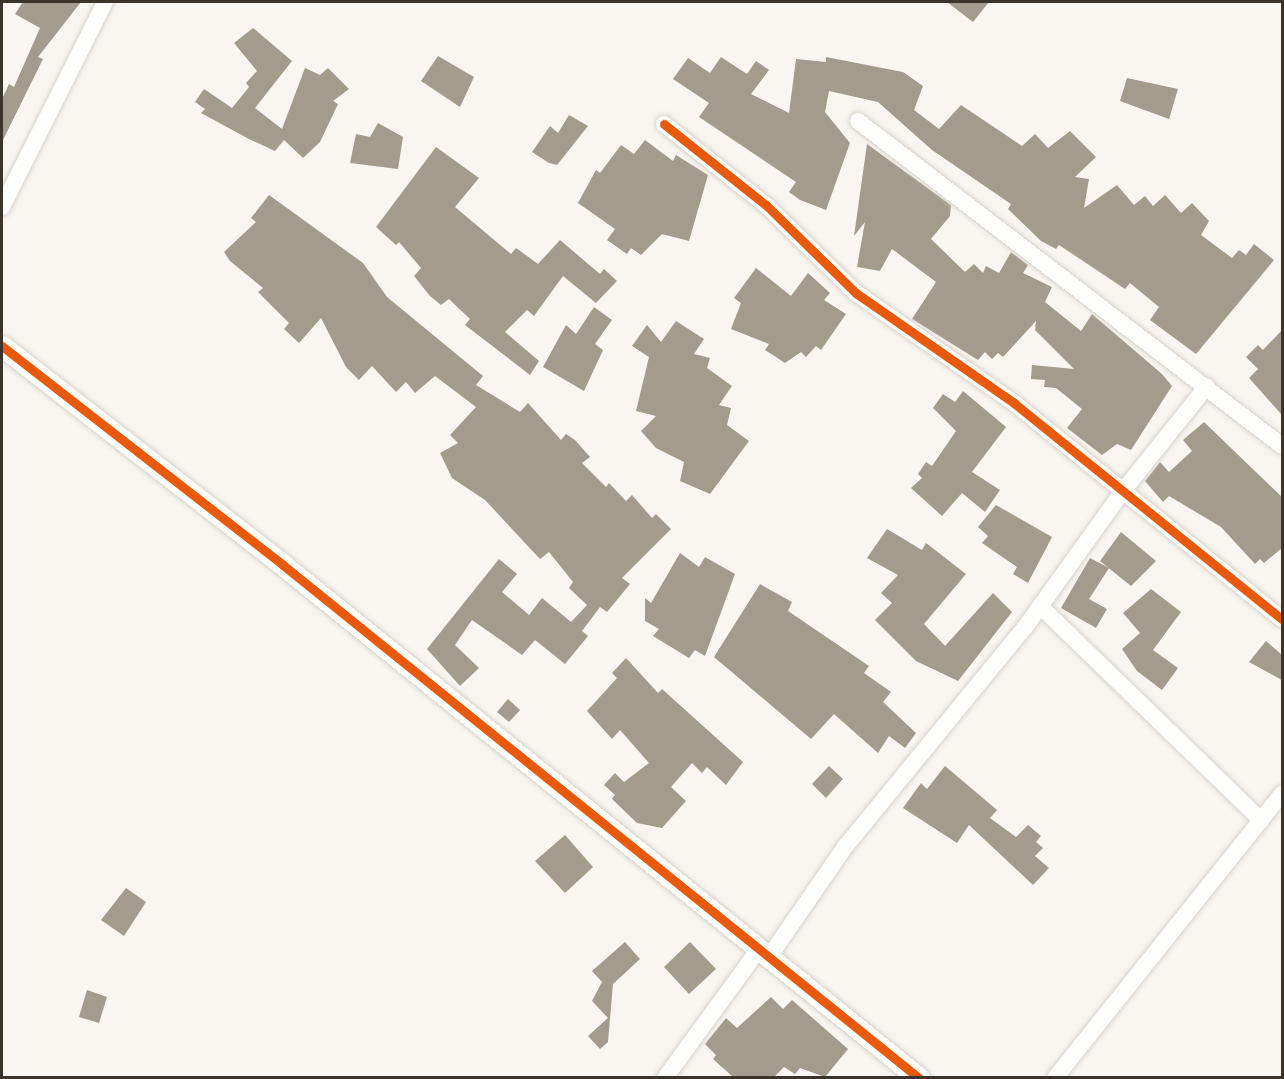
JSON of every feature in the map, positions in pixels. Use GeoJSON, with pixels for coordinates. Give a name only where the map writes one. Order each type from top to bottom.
{"type":"FeatureCollection","features":[{"type":"Feature","properties":{"kind":"street"},"geometry":{"type":"LineString","coordinates":[[2,207],[105,2]]}},
{"type":"Feature","properties":{"kind":"street"},"geometry":{"type":"LineString","coordinates":[[858,121],[1207,386],[1282,446]]}},
{"type":"Feature","properties":{"kind":"street"},"geometry":{"type":"LineString","coordinates":[[664,124],[766,205],[856,293],[1014,404],[1282,619]]}},
{"type":"Feature","properties":{"kind":"street"},"geometry":{"type":"LineString","coordinates":[[2,346],[919,1077]]}},
{"type":"Feature","properties":{"kind":"street"},"geometry":{"type":"LineString","coordinates":[[665,1077],[764,953],[844,847],[1040,606],[1123,491],[1207,386]]}},
{"type":"Feature","properties":{"kind":"street"},"geometry":{"type":"LineString","coordinates":[[1040,606],[1261,820]]}},
{"type":"Feature","properties":{"kind":"street"},"geometry":{"type":"LineString","coordinates":[[1055,1077],[1282,794]]}},
{"type":"Feature","properties":{"kind":"building"},"geometry":{"type":"Polygon","coordinates":[[[23,2],[81,2],[38,57],[43,59],[2,142],[2,99],[9,84],[14,87],[40,28],[15,14],[23,2]]]}},
{"type":"Feature","properties":{"kind":"building"},"geometry":{"type":"Polygon","coordinates":[[[947,2],[989,2],[973,22],[947,2]]]}},
{"type":"Feature","properties":{"kind":"building"},"geometry":{"type":"Polygon","coordinates":[[[253,28],[292,61],[255,108],[282,129],[305,68],[320,75],[328,68],[349,89],[333,101],[338,104],[320,142],[303,158],[284,140],[275,151],[249,139],[201,113],[205,109],[195,102],[204,89],[232,108],[249,87],[246,83],[257,71],[234,43],[253,28]]]}},
{"type":"Feature","properties":{"kind":"building"},"geometry":{"type":"Polygon","coordinates":[[[438,56],[474,77],[460,107],[421,81],[438,56]]]}},
{"type":"Feature","properties":{"kind":"building"},"geometry":{"type":"Polygon","coordinates":[[[721,57],[747,74],[756,61],[769,70],[751,94],[789,113],[796,59],[826,62],[826,57],[903,72],[923,86],[914,110],[939,129],[961,105],[1022,146],[1035,134],[1048,148],[1070,131],[1096,157],[1075,177],[1089,179],[1084,208],[1117,185],[1134,205],[1145,196],[1153,206],[1165,195],[1181,213],[1192,203],[1209,221],[1201,235],[1232,258],[1239,250],[1246,255],[1254,244],[1274,260],[1196,354],[1150,320],[1159,307],[1130,283],[1125,289],[1059,245],[1056,249],[1041,241],[1008,209],[1011,204],[932,150],[878,102],[829,91],[825,112],[850,143],[826,210],[800,200],[789,192],[796,182],[699,117],[709,103],[673,79],[688,58],[710,73],[721,57]]]}},
{"type":"Feature","properties":{"kind":"building"},"geometry":{"type":"Polygon","coordinates":[[[1127,78],[1178,89],[1169,119],[1120,101],[1127,78]]]}},
{"type":"Feature","properties":{"kind":"building"},"geometry":{"type":"Polygon","coordinates":[[[569,115],[588,126],[557,165],[549,163],[532,152],[550,126],[558,133],[569,115]]]}},
{"type":"Feature","properties":{"kind":"building"},"geometry":{"type":"Polygon","coordinates":[[[378,123],[403,137],[398,169],[350,163],[356,134],[370,137],[378,123]]]}},
{"type":"Feature","properties":{"kind":"building"},"geometry":{"type":"Polygon","coordinates":[[[645,140],[673,161],[676,155],[708,175],[689,241],[662,234],[641,255],[631,248],[627,254],[607,240],[615,229],[578,203],[596,170],[600,173],[621,145],[634,154],[645,140]]]}},
{"type":"Feature","properties":{"kind":"building"},"geometry":{"type":"Polygon","coordinates":[[[867,144],[951,205],[950,216],[931,239],[965,272],[974,264],[983,273],[986,266],[999,273],[1011,252],[1028,265],[1023,273],[1052,287],[1045,302],[1081,331],[1092,314],[1162,374],[1172,386],[1131,450],[1117,444],[1102,455],[1067,428],[1082,409],[1056,388],[1044,387],[1045,380],[1031,379],[1032,365],[1074,369],[1035,330],[1036,321],[1003,357],[998,353],[992,359],[985,352],[978,360],[912,319],[936,282],[892,249],[880,271],[857,267],[865,222],[854,236],[867,144]]]}},
{"type":"Feature","properties":{"kind":"building"},"geometry":{"type":"Polygon","coordinates":[[[436,147],[479,178],[455,207],[511,254],[516,248],[538,264],[560,240],[600,274],[604,269],[617,281],[596,303],[563,276],[534,316],[527,310],[505,332],[539,361],[530,375],[465,325],[470,319],[449,299],[441,305],[430,296],[414,276],[421,268],[399,242],[396,245],[376,227],[436,147]]]}},
{"type":"Feature","properties":{"kind":"building"},"geometry":{"type":"Polygon","coordinates":[[[269,195],[363,263],[387,297],[483,376],[476,385],[520,412],[528,403],[561,440],[566,434],[575,440],[590,457],[582,463],[606,487],[609,483],[626,501],[632,495],[652,518],[656,514],[671,529],[622,578],[630,584],[607,612],[600,607],[582,631],[588,636],[565,664],[535,640],[522,655],[472,620],[455,645],[479,668],[460,686],[427,649],[499,559],[517,574],[502,592],[529,615],[542,598],[571,622],[587,605],[569,588],[573,582],[549,552],[540,559],[485,500],[452,478],[440,453],[458,443],[450,435],[476,407],[435,376],[415,393],[406,382],[396,392],[372,366],[359,380],[346,367],[321,318],[299,343],[284,329],[289,323],[258,292],[263,288],[230,261],[224,252],[256,222],[251,218],[269,195]]]}},
{"type":"Feature","properties":{"kind":"building"},"geometry":{"type":"Polygon","coordinates":[[[756,268],[791,296],[808,273],[830,293],[824,300],[846,314],[821,350],[816,346],[806,357],[801,352],[785,363],[765,350],[769,344],[731,329],[741,303],[734,298],[756,268]]]}},
{"type":"Feature","properties":{"kind":"building"},"geometry":{"type":"Polygon","coordinates":[[[594,307],[612,320],[595,344],[603,350],[584,391],[543,367],[566,325],[576,334],[594,307]]]}},
{"type":"Feature","properties":{"kind":"building"},"geometry":{"type":"Polygon","coordinates":[[[676,321],[704,339],[694,354],[710,358],[707,368],[732,386],[719,405],[731,408],[727,425],[749,441],[710,494],[680,481],[684,462],[656,448],[641,431],[656,416],[636,411],[649,357],[632,346],[647,325],[661,342],[676,321]]]}},
{"type":"Feature","properties":{"kind":"building"},"geometry":{"type":"Polygon","coordinates":[[[1282,330],[1282,415],[1249,378],[1258,369],[1246,357],[1258,345],[1263,350],[1282,330]]]}},
{"type":"Feature","properties":{"kind":"building"},"geometry":{"type":"Polygon","coordinates":[[[963,391],[1006,427],[972,472],[1000,490],[985,512],[962,493],[942,516],[911,488],[922,478],[918,474],[926,462],[932,466],[956,431],[933,408],[943,394],[955,402],[963,391]]]}},
{"type":"Feature","properties":{"kind":"building"},"geometry":{"type":"Polygon","coordinates":[[[1204,422],[1282,497],[1282,548],[1264,563],[1260,559],[1255,564],[1221,527],[1169,496],[1163,502],[1145,481],[1160,462],[1169,472],[1192,451],[1183,440],[1204,422]]]}},
{"type":"Feature","properties":{"kind":"building"},"geometry":{"type":"Polygon","coordinates":[[[996,505],[1052,537],[1028,583],[1013,574],[1017,567],[982,543],[988,536],[978,527],[996,505]]]}},
{"type":"Feature","properties":{"kind":"building"},"geometry":{"type":"Polygon","coordinates":[[[887,529],[922,550],[926,543],[966,574],[924,624],[945,646],[993,593],[1012,612],[958,681],[916,661],[875,620],[892,603],[881,593],[898,575],[867,558],[887,529]]]}},
{"type":"Feature","properties":{"kind":"building"},"geometry":{"type":"Polygon","coordinates":[[[1121,532],[1156,561],[1131,586],[1100,561],[1121,532]]]}},
{"type":"Feature","properties":{"kind":"building"},"geometry":{"type":"Polygon","coordinates":[[[680,553],[699,567],[705,557],[735,574],[705,656],[695,650],[689,658],[653,636],[659,629],[645,621],[645,598],[651,603],[680,553]]]}},
{"type":"Feature","properties":{"kind":"building"},"geometry":{"type":"Polygon","coordinates":[[[1090,558],[1109,568],[1089,599],[1107,609],[1096,628],[1061,608],[1090,558]]]}},
{"type":"Feature","properties":{"kind":"building"},"geometry":{"type":"Polygon","coordinates":[[[760,584],[792,602],[788,611],[869,666],[864,673],[891,692],[883,702],[916,733],[905,748],[889,736],[878,753],[834,714],[811,739],[714,657],[760,584]]]}},
{"type":"Feature","properties":{"kind":"building"},"geometry":{"type":"Polygon","coordinates":[[[1151,589],[1181,612],[1153,650],[1178,668],[1162,690],[1137,671],[1122,649],[1140,633],[1123,613],[1151,589]]]}},
{"type":"Feature","properties":{"kind":"building"},"geometry":{"type":"Polygon","coordinates":[[[1266,641],[1282,655],[1282,680],[1249,662],[1266,641]]]}},
{"type":"Feature","properties":{"kind":"building"},"geometry":{"type":"Polygon","coordinates":[[[626,658],[658,693],[662,689],[743,762],[726,785],[707,767],[702,773],[692,763],[671,787],[686,801],[662,828],[637,823],[612,799],[615,795],[604,785],[615,773],[624,782],[649,763],[620,730],[612,739],[587,711],[617,678],[612,673],[626,658]]]}},
{"type":"Feature","properties":{"kind":"building"},"geometry":{"type":"Polygon","coordinates":[[[508,699],[520,710],[509,722],[497,712],[508,699]]]}},
{"type":"Feature","properties":{"kind":"building"},"geometry":{"type":"Polygon","coordinates":[[[829,766],[843,779],[826,798],[812,784],[829,766]]]}},
{"type":"Feature","properties":{"kind":"building"},"geometry":{"type":"Polygon","coordinates":[[[945,766],[997,810],[990,818],[1016,837],[1028,825],[1041,836],[1036,842],[1043,848],[1035,856],[1049,868],[1033,885],[969,825],[957,843],[903,808],[921,783],[927,789],[945,766]]]}},
{"type":"Feature","properties":{"kind":"building"},"geometry":{"type":"Polygon","coordinates":[[[565,835],[593,867],[565,893],[535,861],[565,835]]]}},
{"type":"Feature","properties":{"kind":"building"},"geometry":{"type":"Polygon","coordinates":[[[126,888],[146,902],[124,936],[101,920],[126,888]]]}},
{"type":"Feature","properties":{"kind":"building"},"geometry":{"type":"Polygon","coordinates":[[[625,942],[640,959],[613,984],[608,1042],[600,1049],[588,1036],[608,1018],[592,1001],[602,982],[592,971],[625,942]]]}},
{"type":"Feature","properties":{"kind":"building"},"geometry":{"type":"Polygon","coordinates":[[[690,942],[716,969],[689,994],[664,967],[690,942]]]}},
{"type":"Feature","properties":{"kind":"building"},"geometry":{"type":"Polygon","coordinates":[[[87,990],[107,997],[99,1023],[79,1017],[87,990]]]}},
{"type":"Feature","properties":{"kind":"building"},"geometry":{"type":"Polygon","coordinates":[[[771,997],[783,1009],[792,1000],[848,1049],[825,1077],[800,1068],[795,1074],[784,1067],[774,1077],[733,1077],[713,1059],[716,1055],[705,1044],[726,1018],[737,1028],[771,997]]]}},
{"type":"Feature","properties":{"kind":"cycle path"},"geometry":{"type":"LineString","coordinates":[[664,124],[766,205],[856,293],[1014,403],[1282,619]]}},
{"type":"Feature","properties":{"kind":"cycle path"},"geometry":{"type":"LineString","coordinates":[[2,346],[283,565],[919,1078]]}}]}
